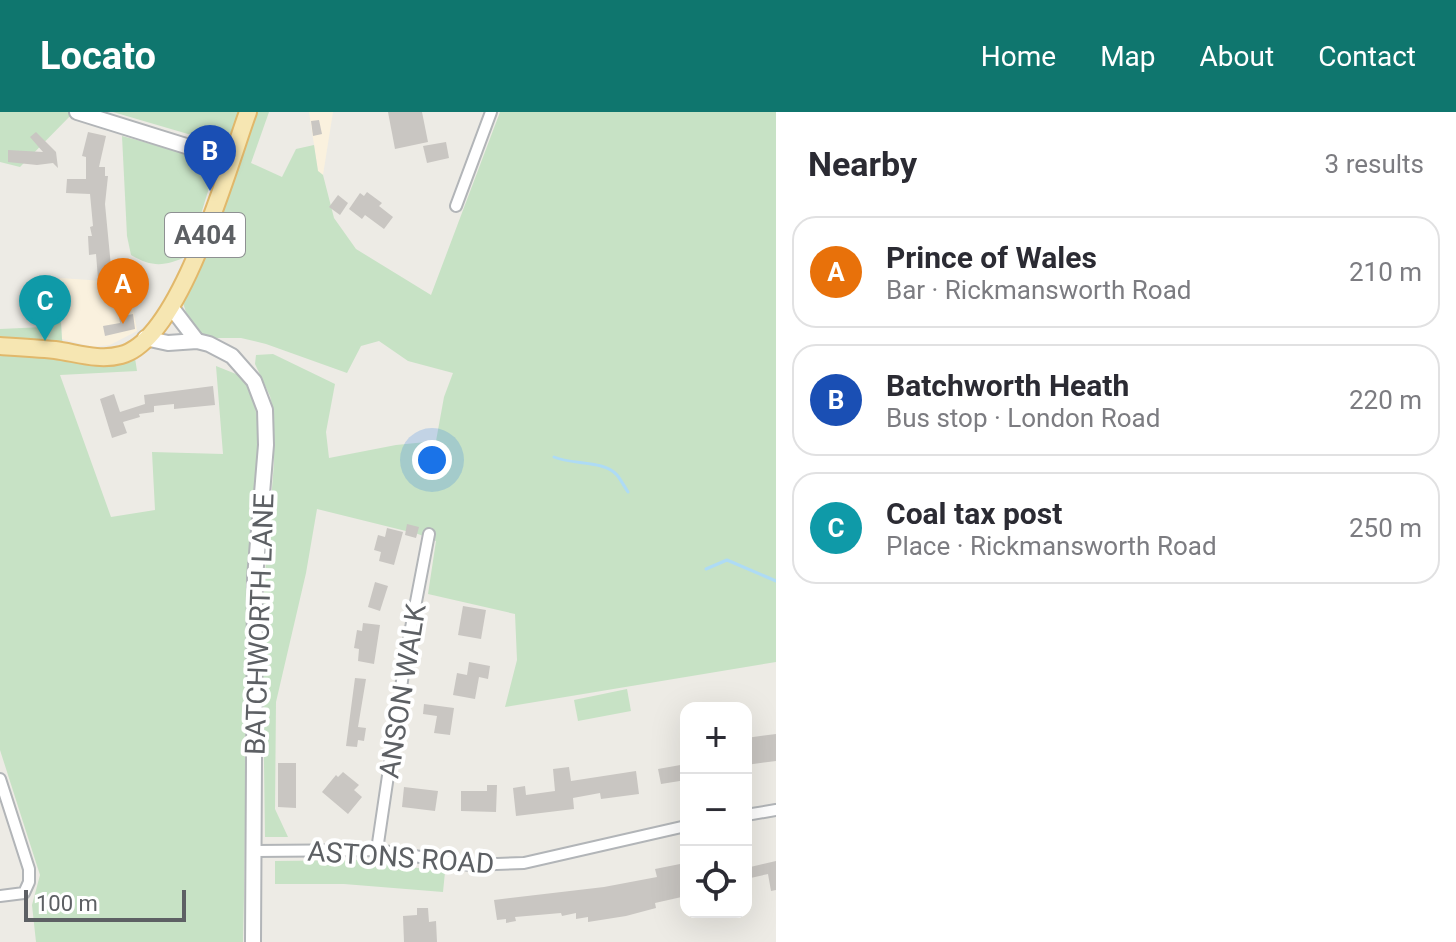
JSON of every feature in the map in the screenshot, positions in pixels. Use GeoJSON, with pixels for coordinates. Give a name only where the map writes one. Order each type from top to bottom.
{"type":"FeatureCollection","features":[{"type":"Feature","properties":{"kind":"main road","name":"A404"},"geometry":{"type":"LineString","coordinates":[[0,346],[114,357],[129,353],[145,338],[171,307],[194,264],[248,112]]}},
{"type":"Feature","properties":{"kind":"street"},"geometry":{"type":"LineString","coordinates":[[77,112],[231,160]]}},
{"type":"Feature","properties":{"kind":"street"},"geometry":{"type":"LineString","coordinates":[[456,206],[491,112]]}},
{"type":"Feature","properties":{"kind":"street","name":"BATCHWORTH LANE"},"geometry":{"type":"LineString","coordinates":[[171,307],[197,341]]}},
{"type":"Feature","properties":{"kind":"street","name":"BATCHWORTH LANE"},"geometry":{"type":"LineString","coordinates":[[145,338],[168,343],[197,341],[220,349],[241,364],[254,381],[265,410],[266,445],[255,578],[253,942]]}},
{"type":"Feature","properties":{"kind":"street","name":"ANSON WALK"},"geometry":{"type":"LineString","coordinates":[[377,850],[406,654],[429,534]]}},
{"type":"Feature","properties":{"kind":"street"},"geometry":{"type":"LineString","coordinates":[[0,779],[29,869],[29,882],[24,893],[0,896]]}},
{"type":"Feature","properties":{"kind":"street"},"geometry":{"type":"LineString","coordinates":[[752,814],[776,810]]}},
{"type":"Feature","properties":{"kind":"street","name":"ASTONS ROAD"},"geometry":{"type":"LineString","coordinates":[[255,851],[377,850],[470,865],[524,863],[680,827]]}},
{"type":"Feature","properties":{"kind":"shaded area"},"geometry":{"type":"Polygon","coordinates":[[[309,112],[333,112],[323,175],[318,171],[309,112]]]}},
{"type":"Feature","properties":{"kind":"shaded area"},"geometry":{"type":"Polygon","coordinates":[[[60,278],[118,282],[133,308],[137,331],[110,345],[93,347],[62,339],[60,278]]]}},
{"type":"Feature","properties":{"kind":"green space"},"geometry":{"type":"Polygon","coordinates":[[[0,112],[74,112],[20,167],[0,162],[0,112]]]}},
{"type":"Feature","properties":{"kind":"green space"},"geometry":{"type":"Polygon","coordinates":[[[113,112],[241,112],[222,144],[113,112]]]}},
{"type":"Feature","properties":{"kind":"green space"},"geometry":{"type":"Polygon","coordinates":[[[255,112],[269,112],[251,163],[282,177],[296,149],[314,145],[318,171],[323,175],[334,218],[356,249],[431,295],[500,112],[776,112],[776,662],[505,707],[517,660],[515,614],[428,594],[436,541],[317,509],[306,573],[276,702],[275,809],[288,837],[265,837],[262,613],[274,463],[274,414],[270,396],[255,364],[256,355],[273,354],[335,384],[326,432],[329,458],[436,441],[444,397],[453,373],[408,361],[379,341],[361,346],[347,373],[266,344],[241,338],[211,338],[199,332],[188,318],[183,303],[255,112]]]}},
{"type":"Feature","properties":{"kind":"green space"},"geometry":{"type":"Polygon","coordinates":[[[122,136],[207,159],[214,164],[188,256],[159,264],[131,255],[127,236],[122,136]]]}},
{"type":"Feature","properties":{"kind":"green space"},"geometry":{"type":"Polygon","coordinates":[[[59,293],[67,361],[135,358],[137,371],[60,375],[111,517],[155,510],[152,452],[223,454],[216,366],[246,378],[254,404],[260,459],[247,601],[243,942],[36,942],[32,905],[40,875],[0,750],[0,329],[44,327],[54,298],[59,293]]]}},
{"type":"Feature","properties":{"kind":"green space"},"geometry":{"type":"Polygon","coordinates":[[[627,689],[631,711],[578,721],[574,700],[627,689]]]}},
{"type":"Feature","properties":{"kind":"green space"},"geometry":{"type":"Polygon","coordinates":[[[364,860],[445,872],[443,892],[344,884],[275,884],[275,861],[364,860]]]}},
{"type":"Feature","properties":{"kind":"building"},"geometry":{"type":"Polygon","coordinates":[[[388,112],[422,112],[428,142],[395,149],[388,112]]]}},
{"type":"Feature","properties":{"kind":"building"},"geometry":{"type":"Polygon","coordinates":[[[319,120],[322,134],[313,136],[311,121],[319,120]]]}},
{"type":"Feature","properties":{"kind":"building"},"geometry":{"type":"Polygon","coordinates":[[[36,132],[56,152],[58,168],[53,163],[8,162],[8,150],[43,152],[30,137],[36,132]]]}},
{"type":"Feature","properties":{"kind":"building"},"geometry":{"type":"Polygon","coordinates":[[[88,132],[106,136],[99,167],[105,167],[105,176],[108,176],[105,204],[112,277],[98,279],[96,254],[89,255],[88,236],[92,236],[90,227],[93,226],[90,194],[66,193],[67,179],[86,179],[86,157],[82,156],[88,132]]]}},
{"type":"Feature","properties":{"kind":"building"},"geometry":{"type":"Polygon","coordinates":[[[446,142],[449,158],[427,163],[423,146],[446,142]]]}},
{"type":"Feature","properties":{"kind":"building"},"geometry":{"type":"Polygon","coordinates":[[[367,192],[382,203],[379,206],[393,217],[384,229],[365,215],[362,219],[349,209],[360,193],[364,196],[367,192]]]}},
{"type":"Feature","properties":{"kind":"building"},"geometry":{"type":"Polygon","coordinates":[[[338,195],[348,203],[340,215],[329,207],[338,195]]]}},
{"type":"Feature","properties":{"kind":"building"},"geometry":{"type":"Polygon","coordinates":[[[133,314],[135,329],[105,336],[103,326],[120,323],[119,317],[133,314]]]}},
{"type":"Feature","properties":{"kind":"building"},"geometry":{"type":"Polygon","coordinates":[[[213,386],[215,405],[174,409],[174,404],[154,406],[154,412],[139,414],[140,417],[123,422],[127,433],[112,438],[100,399],[114,394],[120,412],[145,404],[144,395],[213,386]]]}},
{"type":"Feature","properties":{"kind":"building"},"geometry":{"type":"Polygon","coordinates":[[[407,524],[419,527],[416,538],[405,535],[407,524]]]}},
{"type":"Feature","properties":{"kind":"building"},"geometry":{"type":"Polygon","coordinates":[[[387,528],[403,532],[394,565],[379,561],[381,552],[374,550],[378,535],[385,537],[387,528]]]}},
{"type":"Feature","properties":{"kind":"building"},"geometry":{"type":"Polygon","coordinates":[[[375,582],[388,586],[380,611],[368,607],[375,582]]]}},
{"type":"Feature","properties":{"kind":"building"},"geometry":{"type":"Polygon","coordinates":[[[463,606],[486,610],[481,639],[458,635],[463,606]]]}},
{"type":"Feature","properties":{"kind":"building"},"geometry":{"type":"Polygon","coordinates":[[[363,623],[380,625],[374,664],[358,661],[359,649],[354,648],[357,630],[362,631],[363,623]]]}},
{"type":"Feature","properties":{"kind":"building"},"geometry":{"type":"Polygon","coordinates":[[[469,662],[490,666],[488,679],[479,677],[475,699],[453,695],[457,673],[467,675],[469,662]]]}},
{"type":"Feature","properties":{"kind":"building"},"geometry":{"type":"Polygon","coordinates":[[[355,678],[366,679],[358,727],[366,728],[364,741],[358,740],[357,747],[346,746],[355,678]]]}},
{"type":"Feature","properties":{"kind":"building"},"geometry":{"type":"Polygon","coordinates":[[[424,704],[454,708],[450,735],[434,733],[437,716],[423,714],[424,704]]]}},
{"type":"Feature","properties":{"kind":"building"},"geometry":{"type":"Polygon","coordinates":[[[776,734],[776,761],[752,764],[752,737],[776,734]]]}},
{"type":"Feature","properties":{"kind":"building"},"geometry":{"type":"Polygon","coordinates":[[[278,763],[296,763],[296,808],[278,807],[278,763]]]}},
{"type":"Feature","properties":{"kind":"building"},"geometry":{"type":"Polygon","coordinates":[[[680,765],[680,781],[661,784],[658,769],[680,765]]]}},
{"type":"Feature","properties":{"kind":"building"},"geometry":{"type":"Polygon","coordinates":[[[569,767],[571,781],[636,771],[639,794],[601,799],[600,793],[573,798],[574,809],[516,816],[513,788],[525,786],[526,795],[555,791],[553,769],[569,767]]]}},
{"type":"Feature","properties":{"kind":"building"},"geometry":{"type":"Polygon","coordinates":[[[343,772],[359,785],[354,790],[362,797],[348,814],[322,792],[336,775],[338,777],[343,772]]]}},
{"type":"Feature","properties":{"kind":"building"},"geometry":{"type":"Polygon","coordinates":[[[487,785],[497,785],[496,812],[461,811],[461,791],[487,791],[487,785]]]}},
{"type":"Feature","properties":{"kind":"building"},"geometry":{"type":"Polygon","coordinates":[[[404,787],[438,791],[435,811],[402,807],[404,787]]]}},
{"type":"Feature","properties":{"kind":"building"},"geometry":{"type":"Polygon","coordinates":[[[776,861],[776,890],[771,891],[768,874],[752,878],[752,867],[776,861]]]}},
{"type":"Feature","properties":{"kind":"building"},"geometry":{"type":"Polygon","coordinates":[[[680,864],[680,897],[655,903],[656,908],[588,922],[588,917],[576,919],[576,913],[515,917],[516,921],[506,923],[506,919],[497,920],[494,900],[604,887],[657,877],[655,869],[680,864]]]}},
{"type":"Feature","properties":{"kind":"building"},"geometry":{"type":"Polygon","coordinates":[[[417,908],[428,908],[429,922],[436,921],[437,942],[404,942],[403,916],[417,915],[417,908]]]}},
{"type":"Feature","properties":{"kind":"waterway"},"geometry":{"type":"LineString","coordinates":[[554,457],[611,470],[628,492]]}},
{"type":"Feature","properties":{"kind":"waterway"},"geometry":{"type":"LineString","coordinates":[[706,569],[727,560],[776,581]]}},
{"type":"Feature","properties":{"kind":"place","name":"Batchworth Heath"},"geometry":{"type":"Point","coordinates":[210,191]}},
{"type":"Feature","properties":{"kind":"place","name":"Prince of Wales"},"geometry":{"type":"Point","coordinates":[123,324]}},
{"type":"Feature","properties":{"kind":"place","name":"Coal tax post"},"geometry":{"type":"Point","coordinates":[45,341]}}]}
